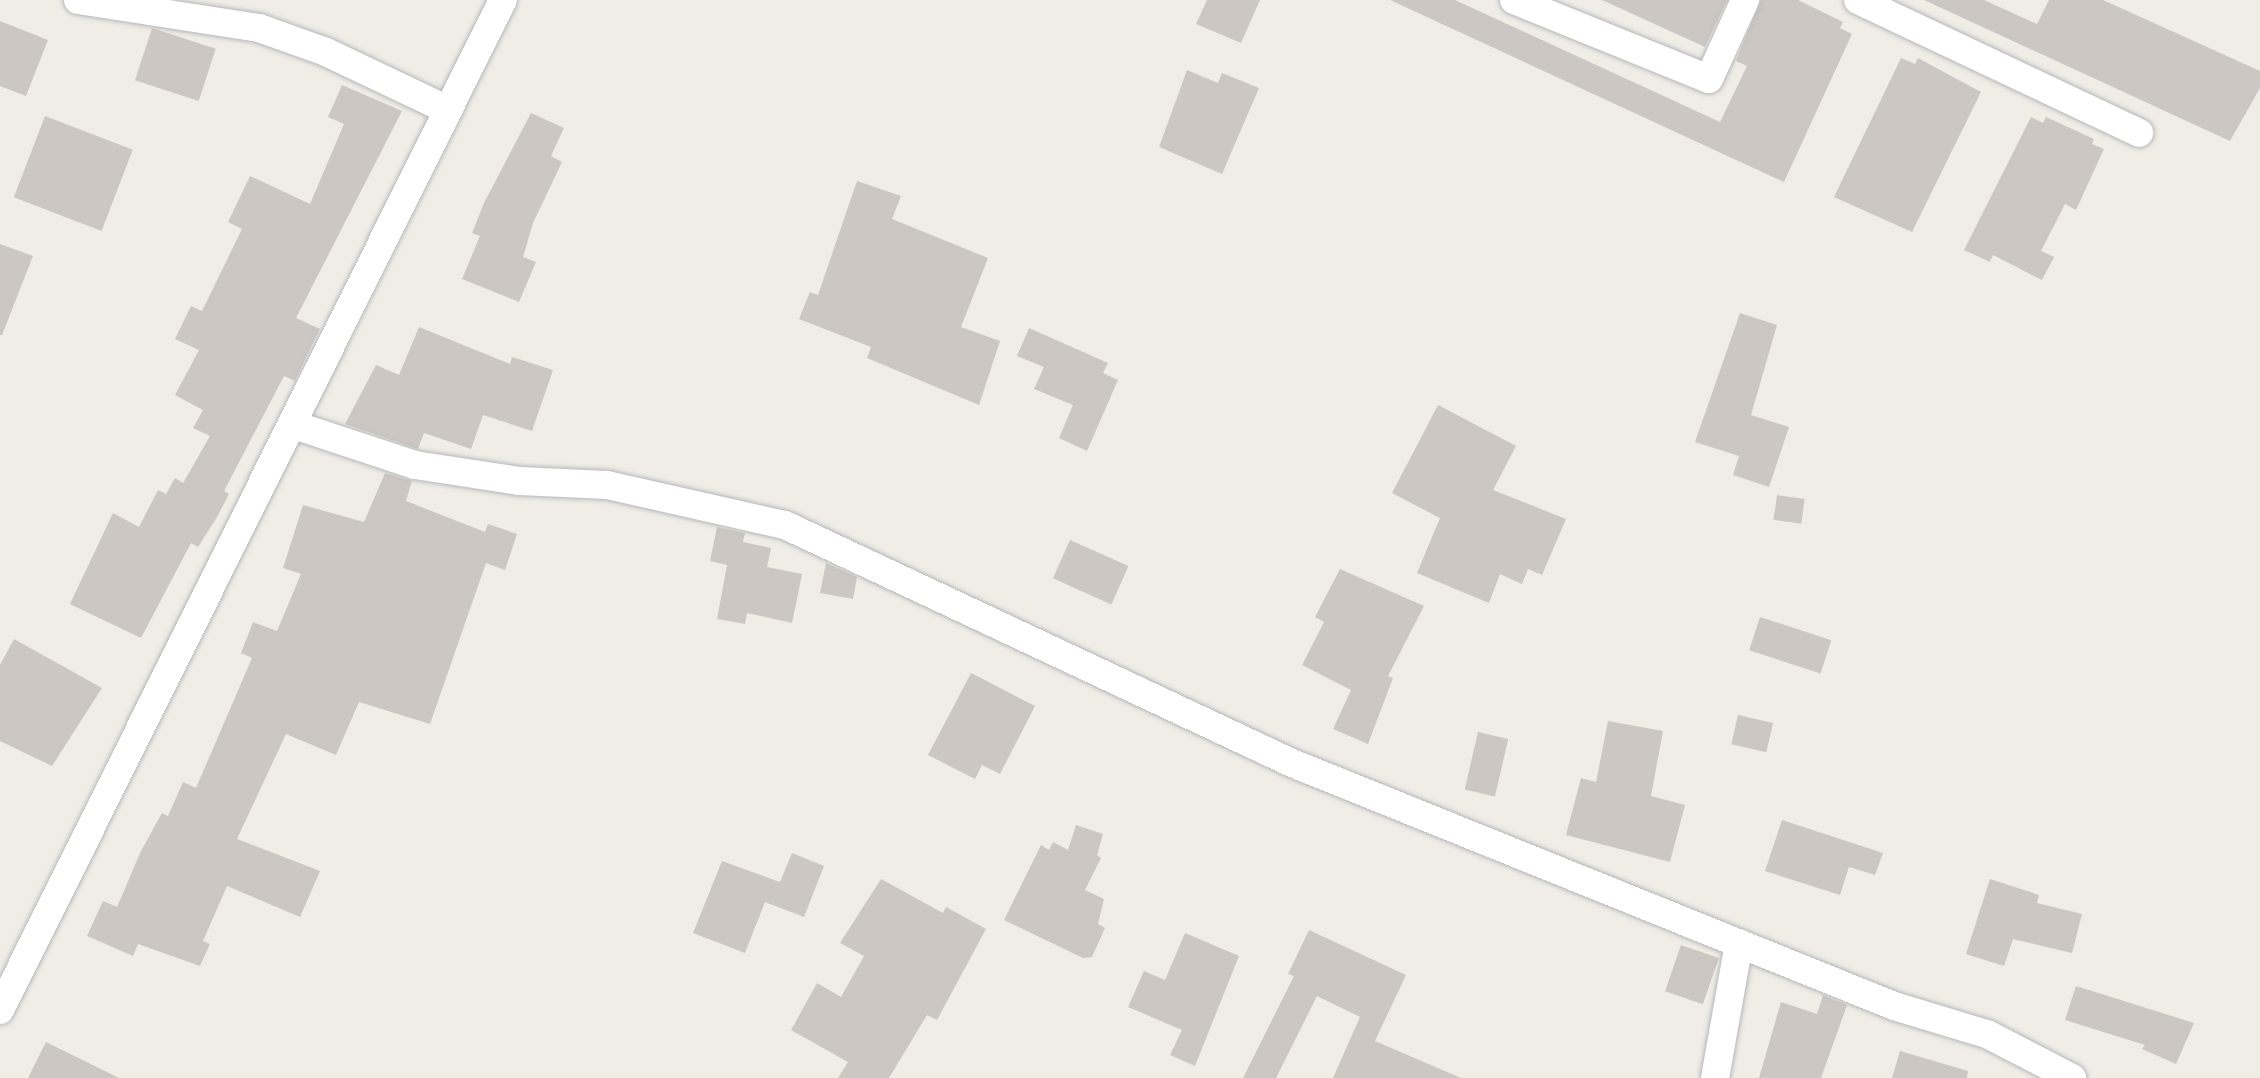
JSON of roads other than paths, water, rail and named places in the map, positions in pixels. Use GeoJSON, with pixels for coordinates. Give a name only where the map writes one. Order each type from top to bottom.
{"type":"FeatureCollection","features":[{"type":"Feature","properties":{"kind":"street"},"geometry":{"type":"LineString","coordinates":[[78,0],[259,28],[326,52],[446,108]]}},
{"type":"Feature","properties":{"kind":"street"},"geometry":{"type":"LineString","coordinates":[[0,1010],[294,425],[446,108],[503,0]]}},
{"type":"Feature","properties":{"kind":"street"},"geometry":{"type":"LineString","coordinates":[[1514,0],[1709,79],[1745,0]]}},
{"type":"Feature","properties":{"kind":"street"},"geometry":{"type":"LineString","coordinates":[[1857,0],[2139,134]]}},
{"type":"Feature","properties":{"kind":"street"},"geometry":{"type":"LineString","coordinates":[[294,425],[415,465],[519,481],[607,485],[785,525],[1292,763],[1894,1006],[1987,1034],[2073,1078]]}},
{"type":"Feature","properties":{"kind":"street"},"geometry":{"type":"LineString","coordinates":[[1714,1078],[1739,943]]}}]}
